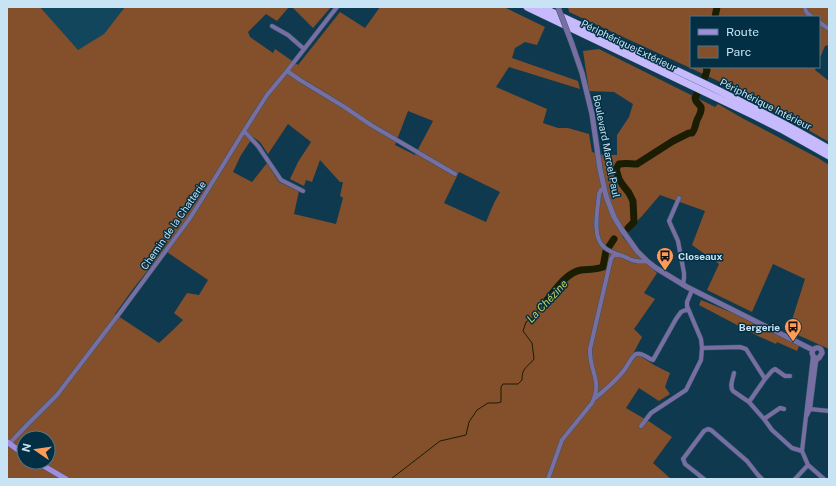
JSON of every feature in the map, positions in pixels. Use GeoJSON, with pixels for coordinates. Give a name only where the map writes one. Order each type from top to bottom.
{"type":"FeatureCollection","features":[{"type":"Feature","properties":{"kind":"highway","name":"Périphérique Extérieur"},"geometry":{"type":"LineString","coordinates":[[528,7],[688,80]]}},
{"type":"Feature","properties":{"kind":"highway","name":"Périphérique Intérieur"},"geometry":{"type":"LineString","coordinates":[[541,7],[721,96],[771,117],[829,149]]}},
{"type":"Feature","properties":{"kind":"highway"},"geometry":{"type":"LineString","coordinates":[[721,96],[829,156]]}},
{"type":"Feature","properties":{"kind":"main road"},"geometry":{"type":"LineString","coordinates":[[51,470],[66,479]]}},
{"type":"Feature","properties":{"kind":"street","name":"Chemin de la Chatterie"},"geometry":{"type":"LineString","coordinates":[[8,443],[56,396],[147,276],[208,191],[267,95],[337,7]]}},
{"type":"Feature","properties":{"kind":"street","name":"Boulevard Marcel Paul"},"geometry":{"type":"LineString","coordinates":[[558,7],[582,73],[592,114],[606,196],[614,217],[622,230],[640,254],[665,274],[692,290],[813,350],[815,348],[819,348],[825,354],[815,357]]}},
{"type":"Feature","properties":{"kind":"street"},"geometry":{"type":"LineString","coordinates":[[805,7],[805,10],[811,16]]}},
{"type":"Feature","properties":{"kind":"street"},"geometry":{"type":"LineString","coordinates":[[820,23],[829,29]]}},
{"type":"Feature","properties":{"kind":"street"},"geometry":{"type":"LineString","coordinates":[[272,26],[288,35],[304,49]]}},
{"type":"Feature","properties":{"kind":"street"},"geometry":{"type":"LineString","coordinates":[[287,71],[371,125],[455,174]]}},
{"type":"Feature","properties":{"kind":"street"},"geometry":{"type":"LineString","coordinates":[[244,131],[258,146],[281,180],[303,191]]}},
{"type":"Feature","properties":{"kind":"street"},"geometry":{"type":"LineString","coordinates":[[604,188],[599,194],[597,220],[597,234],[601,244],[605,248],[635,261],[647,261]]}},
{"type":"Feature","properties":{"kind":"street"},"geometry":{"type":"LineString","coordinates":[[679,198],[669,222],[678,241],[684,273],[683,285]]}},
{"type":"Feature","properties":{"kind":"street"},"geometry":{"type":"LineString","coordinates":[[548,479],[562,440],[594,399],[597,389],[589,355],[591,342],[611,259],[617,254]]}},
{"type":"Feature","properties":{"kind":"street"},"geometry":{"type":"LineString","coordinates":[[641,426],[651,413],[686,390],[701,360],[701,339],[688,309],[687,302],[692,290]]}},
{"type":"Feature","properties":{"kind":"street"},"geometry":{"type":"LineString","coordinates":[[594,399],[624,371],[634,355],[638,353],[642,354],[653,360],[676,319],[681,312],[688,309]]}},
{"type":"Feature","properties":{"kind":"street"},"geometry":{"type":"LineString","coordinates":[[702,348],[740,347],[746,350],[765,379]]}},
{"type":"Feature","properties":{"kind":"street"},"geometry":{"type":"LineString","coordinates":[[805,419],[810,409],[816,362],[812,353],[813,350]]}},
{"type":"Feature","properties":{"kind":"street"},"geometry":{"type":"LineString","coordinates":[[815,357],[805,419],[802,451],[808,465],[824,479]]}},
{"type":"Feature","properties":{"kind":"street"},"geometry":{"type":"LineString","coordinates":[[749,402],[765,379],[775,369],[785,376],[790,376]]}},
{"type":"Feature","properties":{"kind":"street"},"geometry":{"type":"LineString","coordinates":[[734,373],[731,389],[749,402],[764,418],[772,430],[792,448],[802,451]]}},
{"type":"Feature","properties":{"kind":"street"},"geometry":{"type":"LineString","coordinates":[[764,418],[780,408],[784,409]]}},
{"type":"Feature","properties":{"kind":"street"},"geometry":{"type":"LineString","coordinates":[[810,409],[829,411]]}},
{"type":"Feature","properties":{"kind":"street"},"geometry":{"type":"LineString","coordinates":[[704,479],[685,464],[683,459],[704,431],[708,429],[747,461],[762,479]]}},
{"type":"Feature","properties":{"kind":"street"},"geometry":{"type":"LineString","coordinates":[[795,479],[808,465]]}},
{"type":"Feature","properties":{"kind":"shaded area"},"geometry":{"type":"Polygon","coordinates":[[[40,7],[125,7],[104,34],[78,51],[40,7]]]}},
{"type":"Feature","properties":{"kind":"green space"},"geometry":{"type":"Polygon","coordinates":[[[7,7],[40,7],[78,50],[104,34],[125,7],[289,7],[277,21],[266,14],[248,32],[250,37],[273,53],[275,49],[298,65],[340,12],[365,28],[380,7],[504,7],[545,27],[537,45],[525,42],[515,48],[512,58],[578,81],[580,89],[509,67],[496,87],[547,109],[543,123],[558,128],[568,128],[589,134],[592,152],[603,155],[617,155],[617,135],[629,117],[633,104],[614,92],[589,91],[583,51],[599,49],[715,107],[718,104],[829,165],[829,349],[798,335],[791,323],[805,279],[773,264],[752,312],[707,290],[719,264],[692,245],[705,211],[660,195],[622,236],[636,253],[657,273],[644,293],[655,299],[634,329],[642,337],[634,352],[670,373],[665,387],[670,394],[659,401],[639,388],[626,408],[672,437],[653,463],[671,479],[7,479],[7,7]],[[408,111],[395,145],[415,155],[433,121],[408,111]],[[288,124],[268,154],[260,142],[253,137],[241,155],[233,172],[252,182],[267,163],[279,182],[299,191],[294,214],[336,224],[343,198],[340,196],[343,182],[340,182],[320,160],[312,182],[306,180],[304,186],[290,179],[298,162],[311,142],[288,124]],[[459,172],[444,203],[486,222],[500,192],[459,172]],[[164,250],[115,314],[159,343],[183,320],[174,313],[187,293],[199,295],[208,280],[164,250]]]}},
{"type":"Feature","properties":{"kind":"green space"},"geometry":{"type":"Polygon","coordinates":[[[292,7],[331,7],[313,28],[292,7]]]}},
{"type":"Feature","properties":{"kind":"green space"},"geometry":{"type":"Polygon","coordinates":[[[568,7],[829,7],[829,45],[825,46],[820,58],[820,16],[690,16],[690,68],[816,68],[815,70],[829,81],[829,142],[744,93],[569,12],[568,7]]]}},
{"type":"Feature","properties":{"kind":"green space"},"geometry":{"type":"Polygon","coordinates":[[[701,300],[733,313],[799,346],[797,351],[777,342],[776,344],[758,336],[699,305],[701,300]]]}},
{"type":"Feature","properties":{"kind":"waterway","name":"La Chézine"},"geometry":{"type":"LineString","coordinates":[[715,16],[717,7]]}},
{"type":"Feature","properties":{"kind":"waterway","name":"La Chézine"},"geometry":{"type":"LineString","coordinates":[[628,228],[634,222],[633,201],[619,179],[616,169],[619,164],[637,164],[673,141],[692,133],[701,111],[701,107],[695,98],[706,74],[706,68]]}},
{"type":"Feature","properties":{"kind":"waterway","name":"La Chézine"},"geometry":{"type":"LineString","coordinates":[[608,248],[614,239]]}},
{"type":"Feature","properties":{"kind":"waterway","name":"La Chézine"},"geometry":{"type":"LineString","coordinates":[[547,300],[571,274],[581,270],[603,267],[606,251]]}},
{"type":"Feature","properties":{"kind":"waterway","name":"La Chézine"},"geometry":{"type":"LineString","coordinates":[[391,479],[440,441],[466,435],[469,422],[477,410],[488,403],[501,402],[501,387],[503,384],[518,384],[522,380],[525,368],[534,359],[532,343],[523,331],[526,322],[534,317],[538,309],[547,300]]}},
{"type":"Feature","properties":{"kind":"place","name":"Closeaux"},"geometry":{"type":"Point","coordinates":[665,271]}},
{"type":"Feature","properties":{"kind":"place","name":"Bergerie"},"geometry":{"type":"Point","coordinates":[793,342]}}]}
